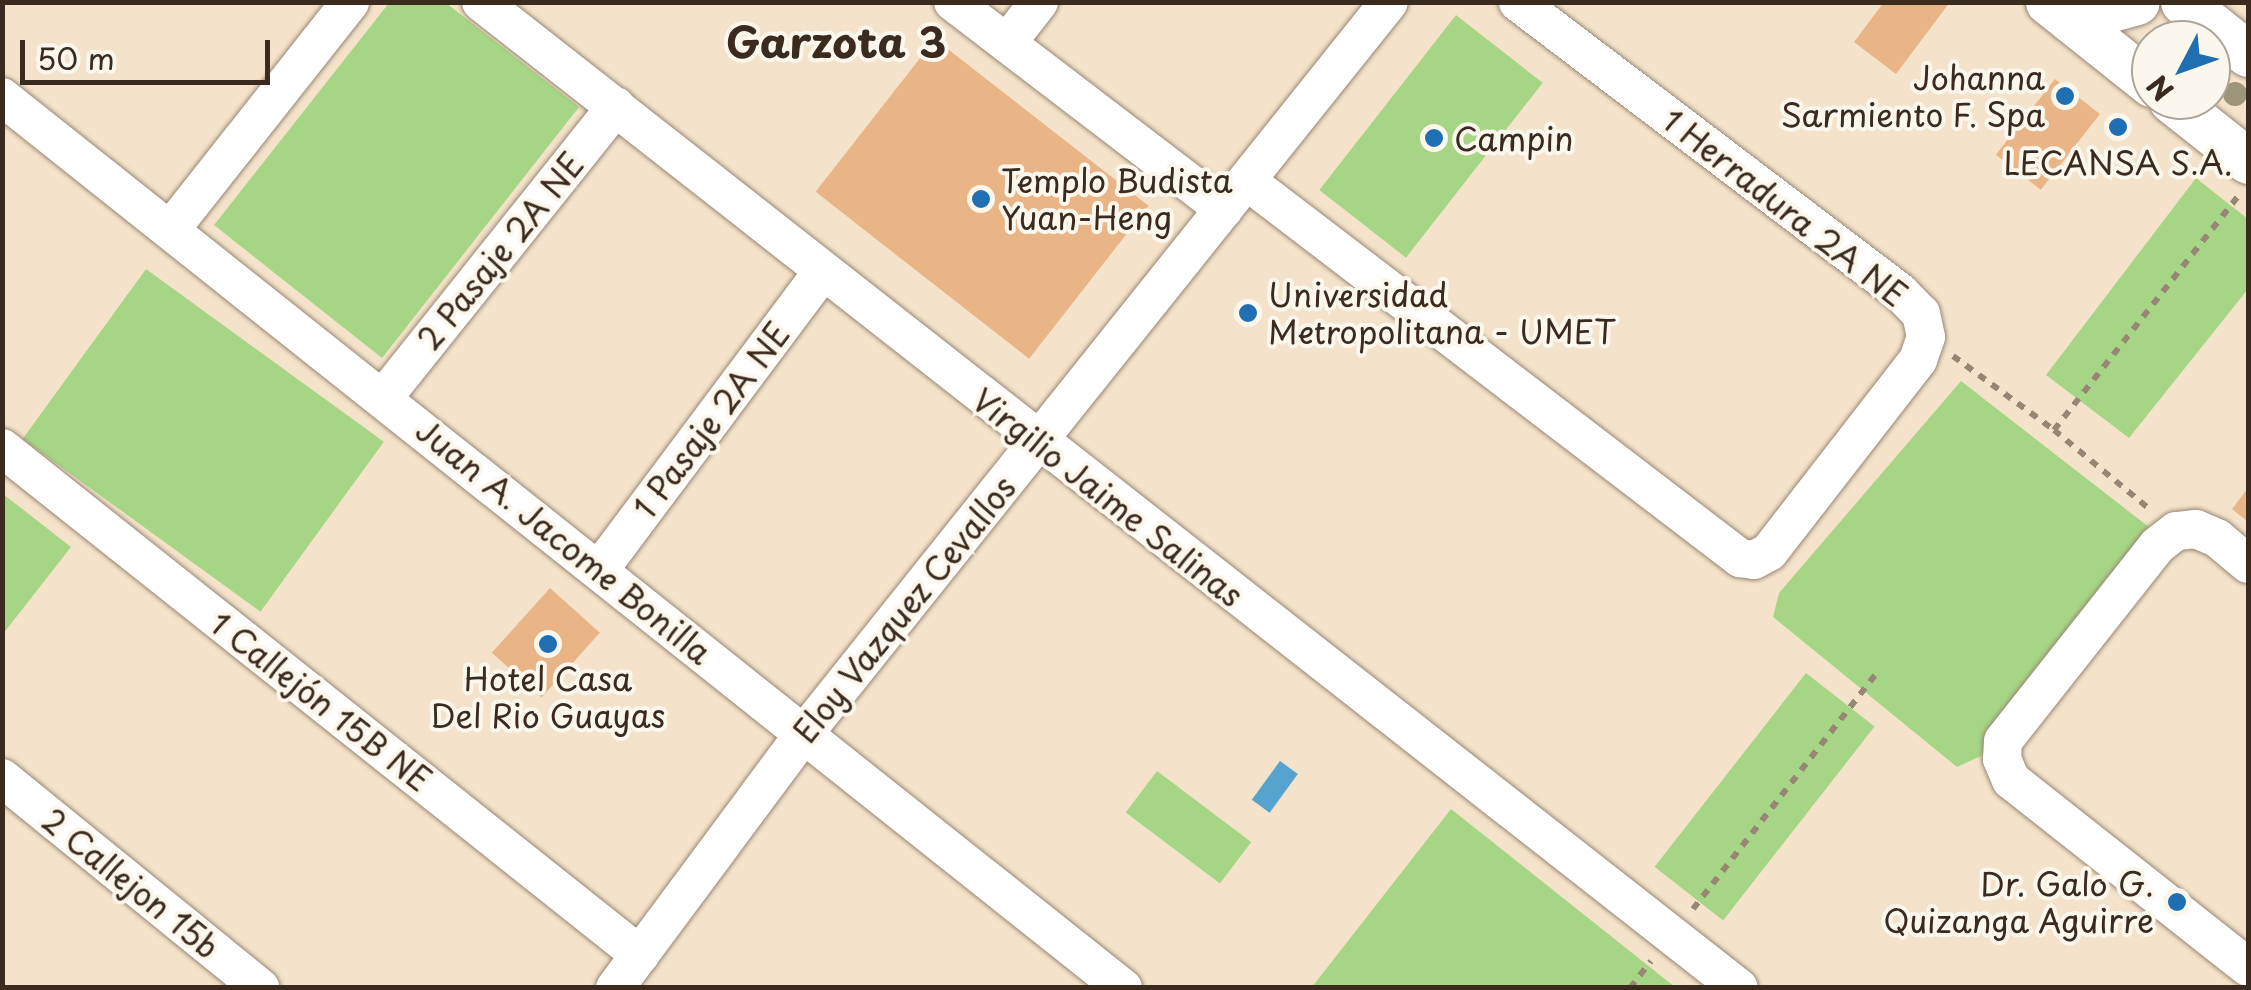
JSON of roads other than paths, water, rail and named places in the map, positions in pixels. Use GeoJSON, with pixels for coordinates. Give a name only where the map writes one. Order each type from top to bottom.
{"type":"FeatureCollection","features":[{"type":"Feature","properties":{"kind":"street"},"geometry":{"type":"LineString","coordinates":[[171,230],[350,2]]}},
{"type":"Feature","properties":{"kind":"street","name":"Virgilio Jaime Salinas"},"geometry":{"type":"LineString","coordinates":[[481,2],[1037,442],[1740,988]]}},
{"type":"Feature","properties":{"kind":"street","name":"1 Herradura 2A NE"},"geometry":{"type":"LineString","coordinates":[[954,2],[1007,44],[1235,195],[1740,558],[1754,560],[1769,552],[1918,360],[1926,336],[1921,314],[1901,292],[1518,2]]}},
{"type":"Feature","properties":{"kind":"street"},"geometry":{"type":"LineString","coordinates":[[1007,44],[1039,2]]}},
{"type":"Feature","properties":{"kind":"street","name":"Eloy Vazquez Cevallos"},"geometry":{"type":"LineString","coordinates":[[615,988],[803,735],[1389,2]]}},
{"type":"Feature","properties":{"kind":"street"},"geometry":{"type":"LineString","coordinates":[[2063,8],[2137,2]]}},
{"type":"Feature","properties":{"kind":"street"},"geometry":{"type":"LineString","coordinates":[[2183,2],[2248,54]]}},
{"type":"Feature","properties":{"kind":"street"},"geometry":{"type":"LineString","coordinates":[[2063,8],[2131,67]]}},
{"type":"Feature","properties":{"kind":"street","name":"Juan A. Jacome Bonilla"},"geometry":{"type":"LineString","coordinates":[[2,96],[600,568],[803,735],[1123,988]]}},
{"type":"Feature","properties":{"kind":"street","name":"2 Pasaje 2A NE"},"geometry":{"type":"LineString","coordinates":[[384,397],[616,106]]}},
{"type":"Feature","properties":{"kind":"street"},"geometry":{"type":"LineString","coordinates":[[2197,120],[2248,160]]}},
{"type":"Feature","properties":{"kind":"street","name":"1 Pasaje 2A NE"},"geometry":{"type":"LineString","coordinates":[[600,568],[822,272]]}},
{"type":"Feature","properties":{"kind":"street","name":"1 Callejón 15B NE"},"geometry":{"type":"LineString","coordinates":[[2,448],[640,955]]}},
{"type":"Feature","properties":{"kind":"street"},"geometry":{"type":"LineString","coordinates":[[2248,564],[2196,529],[2176,531],[2157,546],[2003,741],[2002,759],[2011,780],[2248,966]]}},
{"type":"Feature","properties":{"kind":"street","name":"2 Callejon 15b"},"geometry":{"type":"LineString","coordinates":[[2,778],[260,988]]}},
{"type":"Feature","properties":{"kind":"water"},"geometry":{"type":"Polygon","coordinates":[[[1280,761],[1298,774],[1270,813],[1252,800],[1280,761]]]}},
{"type":"Feature","properties":{"kind":"place","name":"Johanna Sarmiento F. Spa"},"geometry":{"type":"Point","coordinates":[2065,96]}},
{"type":"Feature","properties":{"kind":"place","name":"LECANSA S.A."},"geometry":{"type":"Point","coordinates":[2118,127]}},
{"type":"Feature","properties":{"kind":"place","name":"Campin"},"geometry":{"type":"Point","coordinates":[1434,138]}},
{"type":"Feature","properties":{"kind":"place","name":"Templo Budista Yuan-Heng"},"geometry":{"type":"Point","coordinates":[981,199]}},
{"type":"Feature","properties":{"kind":"place","name":"Universidad Metropolitana - UMET"},"geometry":{"type":"Point","coordinates":[1248,313]}},
{"type":"Feature","properties":{"kind":"place","name":"Hotel Casa Del Rio Guayas"},"geometry":{"type":"Point","coordinates":[548,644]}},
{"type":"Feature","properties":{"kind":"place","name":"Dr. Galo G. Quizanga Aguirre"},"geometry":{"type":"Point","coordinates":[2177,902]}},
{"type":"Feature","properties":{"kind":"district","name":"Garzota 3"},"geometry":{"type":"Point","coordinates":[836,41]}}]}
